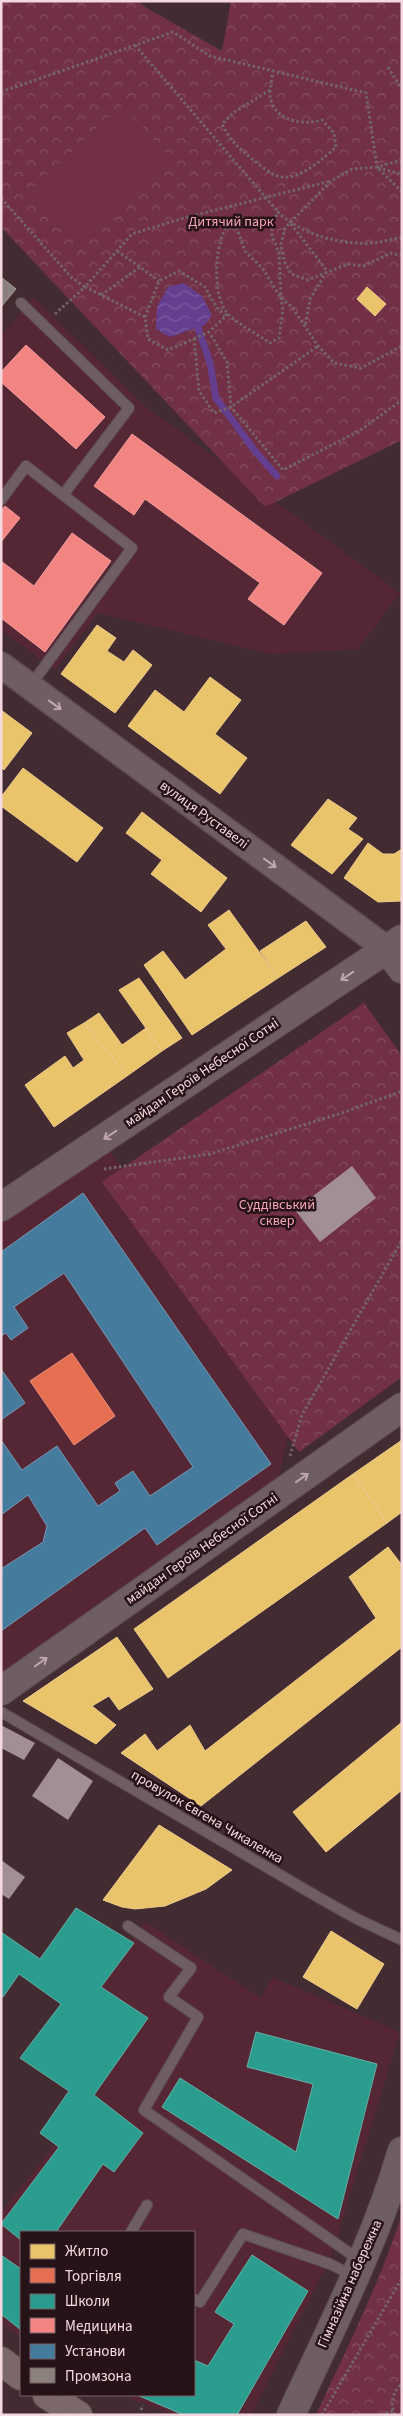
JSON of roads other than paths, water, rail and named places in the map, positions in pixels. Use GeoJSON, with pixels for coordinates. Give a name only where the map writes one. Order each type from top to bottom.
{"type":"FeatureCollection","features":[{"type":"Feature","properties":{"kind":"main road","name":"майдан Героїв Небесної Сотні"},"geometry":{"type":"LineString","coordinates":[[1,1207],[397,953]]}},
{"type":"Feature","properties":{"kind":"main road","name":"майдан Героїв Небесної Сотні"},"geometry":{"type":"LineString","coordinates":[[1,1691],[402,1407]]}},
{"type":"Feature","properties":{"kind":"main road","name":"Гімназійна набережна"},"geometry":{"type":"LineString","coordinates":[[291,2415],[359,2269],[390,2194],[402,2151]]}},
{"type":"Feature","properties":{"kind":"main road"},"geometry":{"type":"LineString","coordinates":[[1,2361],[20,2375]]}},
{"type":"Feature","properties":{"kind":"main road"},"geometry":{"type":"LineString","coordinates":[[49,2396],[78,2415]]}},
{"type":"Feature","properties":{"kind":"street","name":"вулиця Руставелі"},"geometry":{"type":"LineString","coordinates":[[1,665],[397,953]]}},
{"type":"Feature","properties":{"kind":"lane"},"geometry":{"type":"LineString","coordinates":[[21,303],[129,408],[63,495]]}},
{"type":"Feature","properties":{"kind":"lane"},"geometry":{"type":"LineString","coordinates":[[1,500],[26,466],[132,548],[30,686]]}},
{"type":"Feature","properties":{"kind":"lane","name":"провулок Євгена Чикаленка"},"geometry":{"type":"LineString","coordinates":[[1,1712],[340,1910],[402,1940]]}},
{"type":"Feature","properties":{"kind":"lane"},"geometry":{"type":"LineString","coordinates":[[128,1926],[191,1968],[169,1997],[198,2017],[144,2110],[359,2269]]}},
{"type":"Feature","properties":{"kind":"lane"},"geometry":{"type":"LineString","coordinates":[[132,2231],[147,2205]]}},
{"type":"Feature","properties":{"kind":"lane"},"geometry":{"type":"LineString","coordinates":[[195,2300],[200,2302],[243,2234],[330,2264],[359,2269]]}},
{"type":"Feature","properties":{"kind":"water"},"geometry":{"type":"Polygon","coordinates":[[[184,283],[202,296],[212,315],[205,325],[170,337],[156,329],[157,307],[168,287],[184,283]]]}},
{"type":"Feature","properties":{"kind":"waterway"},"geometry":{"type":"LineString","coordinates":[[190,322],[197,325],[210,363],[216,398],[254,450],[277,476]]}},
{"type":"Feature","properties":{"kind":"tram line"},"geometry":{"type":"LineString","coordinates":[[1,2356],[20,2370]]}},
{"type":"Feature","properties":{"kind":"tram line"},"geometry":{"type":"LineString","coordinates":[[1,2366],[20,2380]]}},
{"type":"Feature","properties":{"kind":"tram line"},"geometry":{"type":"LineString","coordinates":[[41,2396],[69,2415]]}},
{"type":"Feature","properties":{"kind":"tram line"},"geometry":{"type":"LineString","coordinates":[[56,2396],[87,2415]]}},
{"type":"Feature","properties":{"kind":"park label","name":"Дитячий парк"},"geometry":{"type":"Point","coordinates":[231,222]}},
{"type":"Feature","properties":{"kind":"park label","name":"Суддівський сквер"},"geometry":{"type":"Point","coordinates":[277,1214]}}]}
